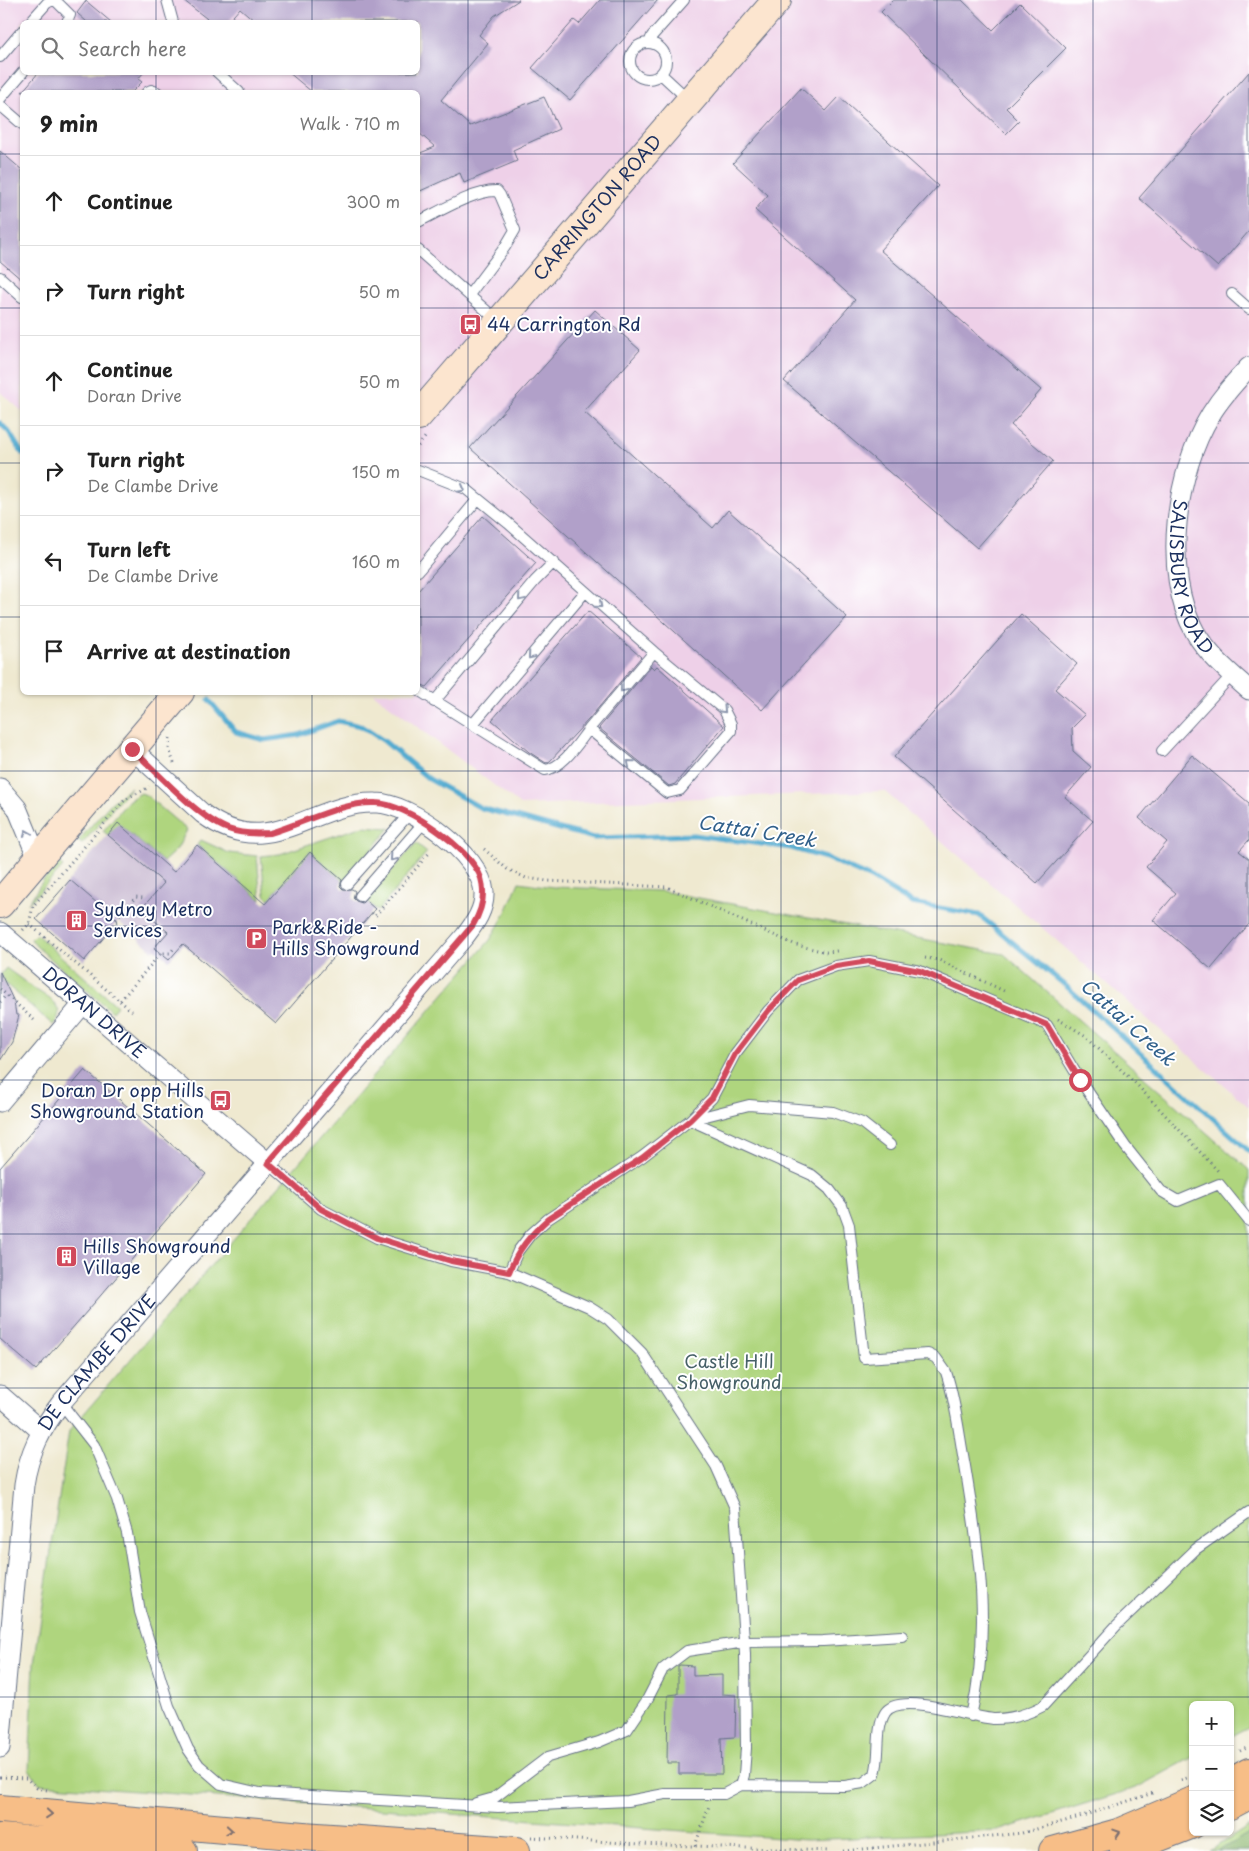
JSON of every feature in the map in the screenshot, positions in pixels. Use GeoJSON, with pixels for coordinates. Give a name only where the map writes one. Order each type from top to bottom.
{"type":"FeatureCollection","features":[{"type":"Feature","properties":{"kind":"main road","name":"CARRINGTON ROAD"},"geometry":{"type":"LineString","coordinates":[[420,414],[777,0]]}},
{"type":"Feature","properties":{"kind":"main road"},"geometry":{"type":"LineString","coordinates":[[0,904],[177,695]]}},
{"type":"Feature","properties":{"kind":"main road"},"geometry":{"type":"LineString","coordinates":[[1234,1781],[1249,1772]]}},
{"type":"Feature","properties":{"kind":"main road"},"geometry":{"type":"LineString","coordinates":[[1053,1851],[1118,1833],[1184,1792]]}},
{"type":"Feature","properties":{"kind":"main road"},"geometry":{"type":"LineString","coordinates":[[1234,1803],[1249,1795]]}},
{"type":"Feature","properties":{"kind":"main road"},"geometry":{"type":"LineString","coordinates":[[0,1809],[303,1836],[516,1851]]}},
{"type":"Feature","properties":{"kind":"main road"},"geometry":{"type":"LineString","coordinates":[[1124,1851],[1189,1826]]}},
{"type":"Feature","properties":{"kind":"main road"},"geometry":{"type":"LineString","coordinates":[[0,1838],[183,1851]]}},
{"type":"Feature","properties":{"kind":"street","name":"SALISBURY ROAD"},"geometry":{"type":"LineString","coordinates":[[1249,367],[1230,387],[1211,415],[1192,454],[1182,493],[1176,560],[1178,587],[1185,611],[1195,632],[1206,649],[1249,690]]}},
{"type":"Feature","properties":{"kind":"street","name":"DE CLAMBE DRIVE"},"geometry":{"type":"LineString","coordinates":[[0,1748],[24,1485],[30,1456],[41,1431],[61,1403],[465,936],[479,915],[484,891],[475,866],[466,856],[418,817],[377,803],[360,804],[270,833],[242,832],[215,823],[203,814],[132,749]]}},
{"type":"Feature","properties":{"kind":"street"},"geometry":{"type":"LineString","coordinates":[[0,788],[17,808],[38,859]]}},
{"type":"Feature","properties":{"kind":"street","name":"DORAN DRIVE"},"geometry":{"type":"LineString","coordinates":[[0,932],[268,1163]]}},
{"type":"Feature","properties":{"kind":"street"},"geometry":{"type":"LineString","coordinates":[[0,1102],[83,1004]]}},
{"type":"Feature","properties":{"kind":"street"},"geometry":{"type":"LineString","coordinates":[[0,1395],[41,1431]]}},
{"type":"Feature","properties":{"kind":"lane"},"geometry":{"type":"LineString","coordinates":[[32,20],[47,3],[54,0],[70,15],[67,20]]}},
{"type":"Feature","properties":{"kind":"lane"},"geometry":{"type":"LineString","coordinates":[[167,0],[172,20]]}},
{"type":"Feature","properties":{"kind":"lane"},"geometry":{"type":"LineString","coordinates":[[649,43],[652,36],[684,0]]}},
{"type":"Feature","properties":{"kind":"lane"},"geometry":{"type":"LineString","coordinates":[[0,58],[20,33]]}},
{"type":"Feature","properties":{"kind":"lane"},"geometry":{"type":"LineString","coordinates":[[649,43],[660,48],[664,52],[666,63],[661,74],[656,78],[644,79],[638,77],[631,68],[630,62],[634,50],[643,44],[649,43]]}},
{"type":"Feature","properties":{"kind":"lane"},"geometry":{"type":"LineString","coordinates":[[661,74],[690,101]]}},
{"type":"Feature","properties":{"kind":"lane"},"geometry":{"type":"LineString","coordinates":[[0,99],[20,75]]}},
{"type":"Feature","properties":{"kind":"lane"},"geometry":{"type":"LineString","coordinates":[[219,75],[237,90]]}},
{"type":"Feature","properties":{"kind":"lane"},"geometry":{"type":"LineString","coordinates":[[0,105],[20,122]]}},
{"type":"Feature","properties":{"kind":"lane"},"geometry":{"type":"LineString","coordinates":[[420,221],[477,195],[493,191],[497,192],[500,196],[515,230],[505,248],[469,295]]}},
{"type":"Feature","properties":{"kind":"lane"},"geometry":{"type":"LineString","coordinates":[[420,252],[499,322]]}},
{"type":"Feature","properties":{"kind":"lane"},"geometry":{"type":"LineString","coordinates":[[0,277],[20,295]]}},
{"type":"Feature","properties":{"kind":"lane"},"geometry":{"type":"LineString","coordinates":[[1232,294],[1249,309]]}},
{"type":"Feature","properties":{"kind":"lane"},"geometry":{"type":"LineString","coordinates":[[420,471],[466,489],[554,562],[585,592],[724,710],[731,724],[727,738],[680,790],[674,793],[668,793],[589,729]]}},
{"type":"Feature","properties":{"kind":"lane"},"geometry":{"type":"LineString","coordinates":[[420,569],[477,500]]}},
{"type":"Feature","properties":{"kind":"lane"},"geometry":{"type":"LineString","coordinates":[[434,702],[535,581],[554,562]]}},
{"type":"Feature","properties":{"kind":"lane"},"geometry":{"type":"LineString","coordinates":[[473,724],[585,592]]}},
{"type":"Feature","properties":{"kind":"lane"},"geometry":{"type":"LineString","coordinates":[[420,692],[544,770],[550,769],[559,763],[654,652]]}},
{"type":"Feature","properties":{"kind":"lane"},"geometry":{"type":"LineString","coordinates":[[1162,751],[1232,675]]}},
{"type":"Feature","properties":{"kind":"lane"},"geometry":{"type":"LineString","coordinates":[[347,884],[418,817]]}},
{"type":"Feature","properties":{"kind":"lane"},"geometry":{"type":"LineString","coordinates":[[360,896],[418,817]]}},
{"type":"Feature","properties":{"kind":"lane"},"geometry":{"type":"LineString","coordinates":[[509,1272],[518,1251],[526,1240],[548,1219],[642,1158],[690,1120],[712,1098],[735,1054],[768,1011],[798,980],[836,966],[869,961],[920,971],[1047,1025],[1086,1089],[1125,1146],[1161,1191],[1178,1201],[1219,1184],[1249,1221]]}},
{"type":"Feature","properties":{"kind":"lane"},"geometry":{"type":"LineString","coordinates":[[690,1120],[749,1106],[833,1112],[862,1123],[890,1145]]}},
{"type":"Feature","properties":{"kind":"lane"},"geometry":{"type":"LineString","coordinates":[[690,1120],[790,1164],[812,1175],[829,1189],[842,1206],[849,1225],[864,1358],[928,1354],[936,1358],[946,1372],[974,1520],[982,1576],[984,1622],[982,1656],[971,1716]]}},
{"type":"Feature","properties":{"kind":"lane","name":"DORAN DRIVE"},"geometry":{"type":"LineString","coordinates":[[268,1163],[321,1209],[377,1238],[451,1261],[509,1272],[589,1307],[608,1319],[642,1353],[698,1436],[728,1488],[735,1508],[745,1642],[746,1748],[744,1775],[740,1786]]}},
{"type":"Feature","properties":{"kind":"lane"},"geometry":{"type":"LineString","coordinates":[[61,1403],[94,1445],[105,1466],[127,1533],[140,1612],[160,1680],[188,1749],[209,1775],[221,1784],[260,1794],[498,1807],[618,1802],[665,1794],[714,1794],[732,1791],[740,1786],[846,1786],[862,1783],[875,1774],[882,1720],[890,1707],[896,1704],[913,1703],[971,1716],[1013,1718],[1029,1714],[1043,1706],[1116,1626],[1196,1549],[1249,1512]]}},
{"type":"Feature","properties":{"kind":"lane"},"geometry":{"type":"LineString","coordinates":[[467,1806],[494,1798],[548,1757],[599,1742],[626,1730],[663,1669],[687,1651],[745,1642],[823,1641],[902,1636]]}},
{"type":"Feature","properties":{"kind":"path"},"geometry":{"type":"LineString","coordinates":[[172,759],[177,767]]}},
{"type":"Feature","properties":{"kind":"path"},"geometry":{"type":"LineString","coordinates":[[132,1011],[29,924],[33,906],[122,803],[133,794],[145,790]]}},
{"type":"Feature","properties":{"kind":"path"},"geometry":{"type":"LineString","coordinates":[[478,844],[507,869],[526,878],[547,881],[667,887],[796,945],[826,952],[845,951]]}},
{"type":"Feature","properties":{"kind":"path"},"geometry":{"type":"LineString","coordinates":[[372,913],[375,916],[431,851]]}},
{"type":"Feature","properties":{"kind":"path"},"geometry":{"type":"LineString","coordinates":[[116,919],[136,897],[142,898]]}},
{"type":"Feature","properties":{"kind":"path"},"geometry":{"type":"LineString","coordinates":[[120,1001],[161,953],[170,953],[176,947]]}},
{"type":"Feature","properties":{"kind":"path"},"geometry":{"type":"LineString","coordinates":[[920,957],[939,960],[1009,993]]}},
{"type":"Feature","properties":{"kind":"path"},"geometry":{"type":"LineString","coordinates":[[0,989],[34,1020]]}},
{"type":"Feature","properties":{"kind":"path"},"geometry":{"type":"LineString","coordinates":[[0,1002],[6,995]]}},
{"type":"Feature","properties":{"kind":"path"},"geometry":{"type":"LineString","coordinates":[[1050,1015],[1086,1036],[1137,1085],[1224,1176]]}},
{"type":"Feature","properties":{"kind":"path"},"geometry":{"type":"LineString","coordinates":[[0,1777],[26,1778]]}},
{"type":"Feature","properties":{"kind":"path"},"geometry":{"type":"LineString","coordinates":[[843,1851],[1022,1833],[1076,1818],[1158,1790]]}},
{"type":"Feature","properties":{"kind":"path"},"geometry":{"type":"LineString","coordinates":[[695,1846],[714,1794]]}},
{"type":"Feature","properties":{"kind":"shaded area"},"geometry":{"type":"Polygon","coordinates":[[[0,0],[1249,0],[1249,1107],[884,791],[520,805],[376,695],[420,695],[420,90],[20,90],[20,409],[0,392],[0,0]]]}},
{"type":"Feature","properties":{"kind":"shaded area"},"geometry":{"type":"Polygon","coordinates":[[[118,823],[174,872],[141,909],[168,932],[153,951],[118,921],[84,961],[36,919],[118,823]]]}},
{"type":"Feature","properties":{"kind":"green space"},"geometry":{"type":"Polygon","coordinates":[[[131,787],[82,844],[78,841],[111,803],[131,787]]]}},
{"type":"Feature","properties":{"kind":"green space"},"geometry":{"type":"Polygon","coordinates":[[[141,793],[146,795],[187,830],[177,849],[163,862],[119,824],[108,835],[103,831],[129,800],[141,793]]]}},
{"type":"Feature","properties":{"kind":"green space"},"geometry":{"type":"Polygon","coordinates":[[[363,826],[390,828],[345,883],[310,852],[269,899],[265,895],[261,856],[280,854],[363,826]]]}},
{"type":"Feature","properties":{"kind":"green space"},"geometry":{"type":"Polygon","coordinates":[[[201,840],[229,853],[257,856],[261,900],[197,845],[201,840]]]}},
{"type":"Feature","properties":{"kind":"green space"},"geometry":{"type":"Polygon","coordinates":[[[416,843],[427,852],[378,911],[366,901],[416,843]]]}},
{"type":"Feature","properties":{"kind":"green space"},"geometry":{"type":"Polygon","coordinates":[[[58,862],[63,867],[28,904],[42,882],[58,862]]]}},
{"type":"Feature","properties":{"kind":"green space","name":"Castle Hill Showground"},"geometry":{"type":"Polygon","coordinates":[[[519,882],[553,887],[661,891],[1004,954],[1249,1170],[1249,1727],[1234,1735],[1234,1701],[1189,1701],[1189,1759],[1136,1788],[997,1831],[807,1840],[40,1784],[29,1770],[34,1664],[69,1431],[490,940],[505,914],[519,882]]]}},
{"type":"Feature","properties":{"kind":"green space"},"geometry":{"type":"Polygon","coordinates":[[[36,934],[117,1006],[112,1012],[36,946],[31,939],[36,934]]]}},
{"type":"Feature","properties":{"kind":"green space"},"geometry":{"type":"Polygon","coordinates":[[[6,968],[53,1002],[59,1012],[53,1025],[0,979],[0,975],[6,968]]]}},
{"type":"Feature","properties":{"kind":"green space"},"geometry":{"type":"Polygon","coordinates":[[[1249,1826],[1249,1851],[1210,1851],[1234,1836],[1249,1826]]]}},
{"type":"Feature","properties":{"kind":"green space"},"geometry":{"type":"Polygon","coordinates":[[[1249,1833],[1249,1851],[1218,1851],[1249,1833]]]}},
{"type":"Feature","properties":{"kind":"building"},"geometry":{"type":"Polygon","coordinates":[[[183,0],[519,0],[494,16],[479,35],[488,43],[441,100],[470,126],[544,97],[559,129],[513,150],[517,161],[464,183],[460,173],[420,191],[420,153],[435,147],[420,134],[420,90],[310,90],[292,75],[420,75],[420,20],[254,20],[240,8],[230,20],[208,20],[183,0]]]}},
{"type":"Feature","properties":{"kind":"building"},"geometry":{"type":"Polygon","coordinates":[[[600,0],[658,0],[570,100],[532,68],[574,20],[579,24],[600,0]]]}},
{"type":"Feature","properties":{"kind":"building"},"geometry":{"type":"Polygon","coordinates":[[[893,0],[962,0],[993,30],[1020,3],[1066,48],[1006,108],[1019,121],[1006,134],[881,12],[893,0]]]}},
{"type":"Feature","properties":{"kind":"building"},"geometry":{"type":"Polygon","coordinates":[[[86,1],[109,20],[85,20],[77,13],[86,1]]]}},
{"type":"Feature","properties":{"kind":"building"},"geometry":{"type":"Polygon","coordinates":[[[1249,72],[1249,231],[1218,267],[1139,198],[1249,72]]]}},
{"type":"Feature","properties":{"kind":"building"},"geometry":{"type":"Polygon","coordinates":[[[36,75],[141,75],[138,79],[142,82],[134,90],[24,90],[36,75]]]}},
{"type":"Feature","properties":{"kind":"building"},"geometry":{"type":"Polygon","coordinates":[[[801,88],[826,111],[839,97],[938,186],[880,250],[1041,390],[1011,425],[1053,461],[977,548],[784,381],[855,300],[755,210],[768,195],[733,163],[801,88]]]}},
{"type":"Feature","properties":{"kind":"building"},"geometry":{"type":"Polygon","coordinates":[[[0,151],[20,168],[20,278],[0,261],[0,151]]]}},
{"type":"Feature","properties":{"kind":"building"},"geometry":{"type":"Polygon","coordinates":[[[595,310],[640,350],[584,412],[713,528],[728,510],[847,617],[762,710],[470,448],[595,310]]]}},
{"type":"Feature","properties":{"kind":"building"},"geometry":{"type":"Polygon","coordinates":[[[483,516],[536,563],[427,687],[420,684],[420,589],[483,516]]]}},
{"type":"Feature","properties":{"kind":"building"},"geometry":{"type":"Polygon","coordinates":[[[588,611],[641,657],[589,719],[546,763],[529,752],[492,720],[588,611]]]}},
{"type":"Feature","properties":{"kind":"building"},"geometry":{"type":"Polygon","coordinates":[[[1021,614],[1077,664],[1055,689],[1085,715],[1072,728],[1073,751],[1091,767],[1065,797],[1093,821],[1037,883],[894,757],[1021,614]]]}},
{"type":"Feature","properties":{"kind":"building"},"geometry":{"type":"Polygon","coordinates":[[[651,666],[654,669],[657,666],[724,726],[675,784],[669,786],[599,728],[651,666]]]}},
{"type":"Feature","properties":{"kind":"building"},"geometry":{"type":"Polygon","coordinates":[[[1192,755],[1249,803],[1249,840],[1239,851],[1249,859],[1249,924],[1211,969],[1153,920],[1176,893],[1146,867],[1167,842],[1139,818],[1192,755]]]}},
{"type":"Feature","properties":{"kind":"building","name":"Park&Ride - Hills Showground"},"geometry":{"type":"Polygon","coordinates":[[[118,823],[174,872],[197,845],[265,904],[310,852],[342,880],[340,886],[343,889],[355,891],[353,898],[356,901],[362,903],[365,900],[375,909],[276,1024],[183,944],[169,960],[154,948],[168,932],[141,909],[164,883],[108,835],[118,823]]]}},
{"type":"Feature","properties":{"kind":"building","name":"Sydney Metro Services"},"geometry":{"type":"Polygon","coordinates":[[[70,880],[118,921],[84,961],[36,919],[70,880]]]}},
{"type":"Feature","properties":{"kind":"building"},"geometry":{"type":"Polygon","coordinates":[[[0,972],[14,1002],[16,1015],[19,1015],[12,1042],[0,1061],[0,972]]]}},
{"type":"Feature","properties":{"kind":"building","name":"Hills Showground Village"},"geometry":{"type":"Polygon","coordinates":[[[85,1070],[206,1174],[36,1370],[0,1339],[0,1168],[85,1070]]]}},
{"type":"Feature","properties":{"kind":"building"},"geometry":{"type":"Polygon","coordinates":[[[678,1666],[693,1666],[693,1676],[722,1675],[722,1694],[736,1695],[735,1737],[721,1738],[722,1774],[679,1774],[679,1763],[667,1763],[668,1695],[678,1694],[678,1666]]]}},
{"type":"Feature","properties":{"kind":"waterway","name":"Cattai Creek"},"geometry":{"type":"LineString","coordinates":[[0,423],[9,432],[20,450]]}},
{"type":"Feature","properties":{"kind":"waterway","name":"Cattai Creek"},"geometry":{"type":"LineString","coordinates":[[209,700],[236,732],[264,740],[299,735],[338,721],[361,726],[384,741],[429,779],[481,808],[594,838],[694,835],[791,848],[826,858],[871,878],[912,903],[979,915],[1065,985],[1249,1151]]}},
{"type":"Feature","properties":{"kind":"place","name":"44 Carrington Rd"},"geometry":{"type":"Point","coordinates":[471,325]}},
{"type":"Feature","properties":{"kind":"place","name":"Sydney Metro Services"},"geometry":{"type":"Point","coordinates":[77,920]}},
{"type":"Feature","properties":{"kind":"place","name":"Park&Ride - Hills Showground"},"geometry":{"type":"Point","coordinates":[256,938]}},
{"type":"Feature","properties":{"kind":"place","name":"Doran Dr opp Hills Showground Station"},"geometry":{"type":"Point","coordinates":[220,1101]}},
{"type":"Feature","properties":{"kind":"place","name":"Hills Showground Village"},"geometry":{"type":"Point","coordinates":[67,1257]}},
{"type":"Feature","properties":{"kind":"route"},"geometry":{"type":"LineString","coordinates":[[132,749],[203,814],[215,823],[228,829],[256,834],[270,833],[360,804],[377,803],[392,805],[410,812],[425,821],[475,866],[481,878],[484,891],[483,903],[473,925],[268,1163],[321,1209],[377,1238],[451,1261],[509,1272],[518,1251],[531,1234],[548,1219],[670,1138],[712,1098],[735,1054],[768,1011],[798,980],[836,966],[869,961],[920,971],[1047,1025],[1080,1080]]}}]}
